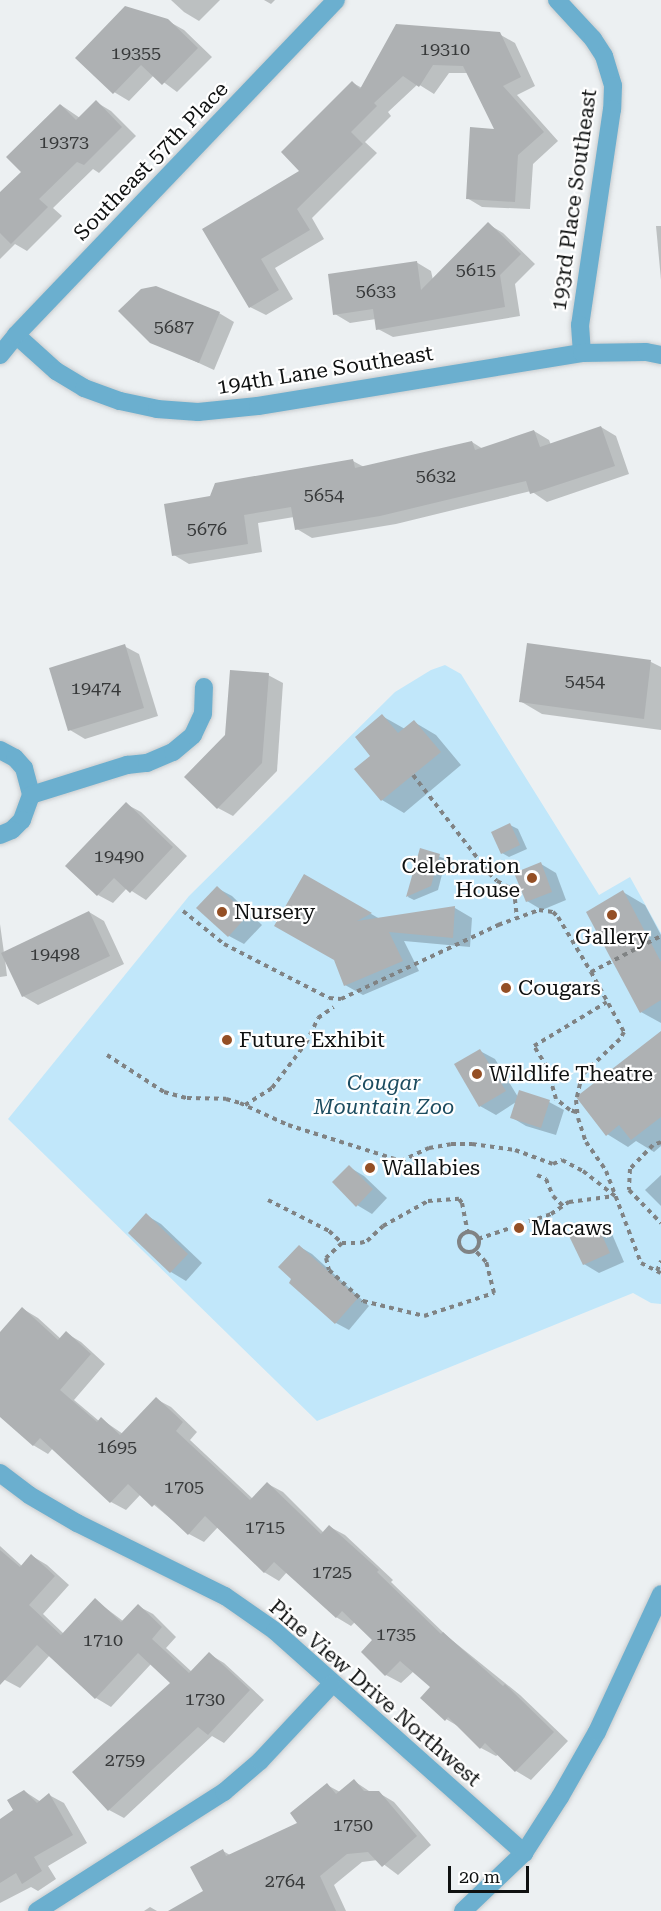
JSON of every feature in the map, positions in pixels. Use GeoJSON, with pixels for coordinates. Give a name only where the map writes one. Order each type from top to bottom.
{"type":"FeatureCollection","features":[{"type":"Feature","properties":{"kind":"street","name":"Southeast 57th Place"},"geometry":{"type":"LineString","coordinates":[[0,355],[16,335],[336,0]]}},
{"type":"Feature","properties":{"kind":"street","name":"193rd Place Southeast"},"geometry":{"type":"LineString","coordinates":[[557,0],[593,39],[604,56],[613,86],[612,109],[580,325],[582,353]]}},
{"type":"Feature","properties":{"kind":"street","name":"194th Lane Southeast"},"geometry":{"type":"LineString","coordinates":[[16,335],[56,370],[84,388],[120,401],[157,409],[198,412],[258,406],[582,353],[646,352],[661,355]]}},
{"type":"Feature","properties":{"kind":"street"},"geometry":{"type":"LineString","coordinates":[[32,795],[127,765],[147,763],[173,752],[193,735],[203,714],[204,687]]}},
{"type":"Feature","properties":{"kind":"street"},"geometry":{"type":"LineString","coordinates":[[0,750],[15,758],[24,768],[32,795],[22,820],[12,830],[0,835]]}},
{"type":"Feature","properties":{"kind":"street","name":"Pine View Drive Northwest"},"geometry":{"type":"LineString","coordinates":[[0,1473],[29,1495],[77,1523],[225,1596],[275,1631],[524,1853]]}},
{"type":"Feature","properties":{"kind":"street"},"geometry":{"type":"LineString","coordinates":[[463,1911],[524,1853],[597,1732],[661,1594]]}},
{"type":"Feature","properties":{"kind":"street"},"geometry":{"type":"LineString","coordinates":[[37,1911],[224,1792],[260,1761],[332,1684]]}},
{"type":"Feature","properties":{"kind":"path"},"geometry":{"type":"LineString","coordinates":[[413,775],[489,873],[497,881],[514,890],[517,918]]}},
{"type":"Feature","properties":{"kind":"path"},"geometry":{"type":"LineString","coordinates":[[183,911],[224,944],[329,998],[341,999],[517,918],[539,910],[553,912],[591,972],[624,1032],[620,1039],[582,1075],[577,1092],[576,1112],[586,1142],[606,1171],[641,1263],[659,1272],[661,1261]]}},
{"type":"Feature","properties":{"kind":"path"},"geometry":{"type":"LineString","coordinates":[[591,972],[661,936]]}},
{"type":"Feature","properties":{"kind":"path"},"geometry":{"type":"LineString","coordinates":[[576,1112],[555,1099],[547,1067],[534,1046],[607,1002]]}},
{"type":"Feature","properties":{"kind":"path"},"geometry":{"type":"LineString","coordinates":[[245,1105],[272,1088],[306,1043],[318,1017],[334,1007]]}},
{"type":"Feature","properties":{"kind":"path"},"geometry":{"type":"LineString","coordinates":[[107,1055],[164,1092],[187,1098],[226,1099],[245,1105],[288,1125],[401,1161],[429,1148],[472,1144],[515,1150],[553,1164],[562,1160],[583,1171],[615,1196]]}},
{"type":"Feature","properties":{"kind":"path"},"geometry":{"type":"LineString","coordinates":[[661,1142],[653,1146],[630,1169],[629,1190],[661,1223]]}},
{"type":"Feature","properties":{"kind":"path"},"geometry":{"type":"LineString","coordinates":[[537,1175],[546,1179],[553,1196],[563,1206]]}},
{"type":"Feature","properties":{"kind":"path"},"geometry":{"type":"LineString","coordinates":[[478,1239],[550,1214],[569,1202],[615,1196]]}},
{"type":"Feature","properties":{"kind":"path"},"geometry":{"type":"LineString","coordinates":[[468,1233],[459,1199],[428,1201],[378,1229],[367,1241],[342,1243],[326,1258],[329,1270],[363,1301],[424,1316],[494,1293],[486,1262],[475,1250]]}},
{"type":"Feature","properties":{"kind":"path"},"geometry":{"type":"LineString","coordinates":[[268,1200],[329,1230],[342,1243]]}},
{"type":"Feature","properties":{"kind":"path"},"geometry":{"type":"LineString","coordinates":[[468,1233],[475,1234],[478,1239],[475,1250],[467,1251],[461,1247],[461,1237],[468,1233]]}},
{"type":"Feature","properties":{"kind":"green space","name":"Cougar Mountain Zoo"},"geometry":{"type":"Polygon","coordinates":[[[445,665],[461,674],[599,895],[630,877],[661,933],[661,1304],[651,1303],[633,1293],[317,1421],[8,1119],[189,896],[395,692],[431,670],[445,665]]]}},
{"type":"Feature","properties":{"kind":"building"},"geometry":{"type":"Polygon","coordinates":[[[125,6],[168,19],[198,48],[162,85],[141,65],[113,94],[75,58],[125,6]]]}},
{"type":"Feature","properties":{"kind":"building"},"geometry":{"type":"Polygon","coordinates":[[[396,24],[500,32],[521,77],[503,86],[544,132],[518,155],[515,202],[466,199],[470,127],[494,129],[463,66],[433,65],[419,87],[403,76],[374,103],[377,106],[351,132],[363,144],[297,209],[310,230],[261,259],[279,290],[249,308],[202,229],[299,171],[281,152],[352,81],[360,89],[396,24]]]}},
{"type":"Feature","properties":{"kind":"building"},"geometry":{"type":"Polygon","coordinates":[[[96,100],[122,127],[84,165],[77,162],[39,199],[48,207],[11,244],[0,233],[0,192],[21,172],[6,157],[60,104],[76,120],[96,100]]]}},
{"type":"Feature","properties":{"kind":"building"},"geometry":{"type":"Polygon","coordinates":[[[488,222],[521,254],[500,275],[505,307],[376,330],[373,309],[333,315],[328,274],[417,261],[421,290],[488,222]]]}},
{"type":"Feature","properties":{"kind":"building"},"geometry":{"type":"Polygon","coordinates":[[[156,286],[220,312],[199,363],[150,343],[118,311],[141,289],[156,286]]]}},
{"type":"Feature","properties":{"kind":"building"},"geometry":{"type":"Polygon","coordinates":[[[601,426],[615,466],[530,494],[526,481],[380,516],[295,530],[291,507],[244,515],[248,544],[172,556],[164,504],[210,496],[215,483],[353,459],[355,468],[472,441],[475,450],[534,430],[540,447],[601,426]]]}},
{"type":"Feature","properties":{"kind":"building"},"geometry":{"type":"Polygon","coordinates":[[[527,643],[651,660],[644,719],[519,702],[527,643]]]}},
{"type":"Feature","properties":{"kind":"building"},"geometry":{"type":"Polygon","coordinates":[[[125,644],[144,708],[68,731],[49,668],[125,644]]]}},
{"type":"Feature","properties":{"kind":"building"},"geometry":{"type":"Polygon","coordinates":[[[230,670],[269,673],[262,763],[217,809],[184,777],[225,735],[230,670]]]}},
{"type":"Feature","properties":{"kind":"building"},"geometry":{"type":"Polygon","coordinates":[[[382,714],[398,733],[414,720],[441,752],[381,801],[354,769],[370,756],[355,737],[382,714]]]}},
{"type":"Feature","properties":{"kind":"building"},"geometry":{"type":"Polygon","coordinates":[[[126,802],[173,847],[130,893],[114,878],[97,896],[65,866],[126,802]]]}},
{"type":"Feature","properties":{"kind":"building"},"geometry":{"type":"Polygon","coordinates":[[[510,823],[520,845],[501,854],[491,832],[510,823]]]}},
{"type":"Feature","properties":{"kind":"building"},"geometry":{"type":"Polygon","coordinates":[[[420,848],[440,854],[431,886],[406,897],[420,848]]]}},
{"type":"Feature","properties":{"kind":"building","name":"Celebration House"},"geometry":{"type":"Polygon","coordinates":[[[541,862],[552,892],[526,902],[514,873],[541,862]]]}},
{"type":"Feature","properties":{"kind":"building"},"geometry":{"type":"Polygon","coordinates":[[[304,874],[372,913],[357,921],[455,906],[453,938],[389,932],[403,961],[344,986],[334,960],[274,926],[304,874]]]}},
{"type":"Feature","properties":{"kind":"building","name":"Nursery"},"geometry":{"type":"Polygon","coordinates":[[[217,886],[248,915],[228,937],[196,908],[217,886]]]}},
{"type":"Feature","properties":{"kind":"building"},"geometry":{"type":"Polygon","coordinates":[[[623,890],[661,962],[661,1000],[640,1013],[586,912],[623,890]]]}},
{"type":"Feature","properties":{"kind":"building"},"geometry":{"type":"Polygon","coordinates":[[[89,911],[110,956],[22,997],[1,953],[89,911]]]}},
{"type":"Feature","properties":{"kind":"building"},"geometry":{"type":"Polygon","coordinates":[[[661,1031],[661,1117],[631,1140],[619,1125],[606,1136],[576,1097],[661,1031]]]}},
{"type":"Feature","properties":{"kind":"building","name":"Wildlife Theatre"},"geometry":{"type":"Polygon","coordinates":[[[480,1049],[506,1091],[479,1107],[454,1064],[480,1049]]]}},
{"type":"Feature","properties":{"kind":"building"},"geometry":{"type":"Polygon","coordinates":[[[519,1090],[550,1100],[541,1128],[510,1118],[519,1090]]]}},
{"type":"Feature","properties":{"kind":"building"},"geometry":{"type":"Polygon","coordinates":[[[349,1165],[373,1189],[356,1207],[332,1182],[349,1165]]]}},
{"type":"Feature","properties":{"kind":"building"},"geometry":{"type":"Polygon","coordinates":[[[146,1213],[188,1254],[170,1273],[128,1233],[146,1213]]]}},
{"type":"Feature","properties":{"kind":"building"},"geometry":{"type":"Polygon","coordinates":[[[597,1224],[610,1253],[583,1265],[569,1236],[597,1224]]]}},
{"type":"Feature","properties":{"kind":"building"},"geometry":{"type":"Polygon","coordinates":[[[299,1245],[358,1298],[335,1324],[289,1283],[291,1279],[278,1267],[299,1245]]]}},
{"type":"Feature","properties":{"kind":"building"},"geometry":{"type":"Polygon","coordinates":[[[22,1307],[58,1340],[66,1331],[91,1354],[60,1390],[97,1422],[101,1417],[120,1435],[156,1397],[183,1422],[176,1431],[250,1500],[267,1482],[321,1534],[329,1525],[379,1570],[377,1572],[441,1634],[443,1632],[503,1686],[505,1684],[554,1732],[515,1772],[485,1743],[480,1749],[448,1717],[445,1721],[420,1698],[430,1687],[400,1661],[385,1676],[361,1652],[372,1640],[342,1611],[336,1618],[274,1562],[264,1573],[205,1516],[188,1535],[155,1504],[152,1507],[128,1484],[110,1503],[40,1438],[33,1446],[0,1417],[0,1332],[22,1307]]]}},
{"type":"Feature","properties":{"kind":"building"},"geometry":{"type":"Polygon","coordinates":[[[0,1550],[20,1567],[31,1554],[55,1576],[29,1605],[61,1635],[95,1598],[121,1622],[138,1604],[162,1627],[152,1639],[189,1673],[209,1652],[250,1690],[208,1735],[198,1727],[108,1811],[72,1772],[170,1683],[138,1653],[95,1699],[37,1645],[0,1685],[0,1550]]]}},
{"type":"Feature","properties":{"kind":"building"},"geometry":{"type":"Polygon","coordinates":[[[354,1779],[364,1791],[379,1791],[417,1836],[382,1867],[368,1852],[347,1854],[320,1876],[336,1911],[168,1911],[203,1891],[190,1867],[223,1849],[226,1856],[297,1823],[290,1813],[327,1783],[336,1794],[354,1779]]]}},
{"type":"Feature","properties":{"kind":"building"},"geometry":{"type":"Polygon","coordinates":[[[24,1790],[37,1803],[49,1793],[73,1835],[34,1857],[42,1871],[22,1884],[16,1873],[0,1883],[0,1819],[13,1810],[7,1800],[24,1790]]]}},
{"type":"Feature","properties":{"kind":"place","name":"Celebration House"},"geometry":{"type":"Point","coordinates":[532,878]}},
{"type":"Feature","properties":{"kind":"place","name":"Nursery"},"geometry":{"type":"Point","coordinates":[222,912]}},
{"type":"Feature","properties":{"kind":"place","name":"Gallery"},"geometry":{"type":"Point","coordinates":[612,915]}},
{"type":"Feature","properties":{"kind":"place","name":"Cougars"},"geometry":{"type":"Point","coordinates":[506,988]}},
{"type":"Feature","properties":{"kind":"place","name":"Future Exhibit"},"geometry":{"type":"Point","coordinates":[227,1040]}},
{"type":"Feature","properties":{"kind":"place","name":"Wildlife Theatre"},"geometry":{"type":"Point","coordinates":[477,1074]}},
{"type":"Feature","properties":{"kind":"place","name":"Wallabies"},"geometry":{"type":"Point","coordinates":[370,1168]}},
{"type":"Feature","properties":{"kind":"place","name":"Macaws"},"geometry":{"type":"Point","coordinates":[519,1228]}}]}
